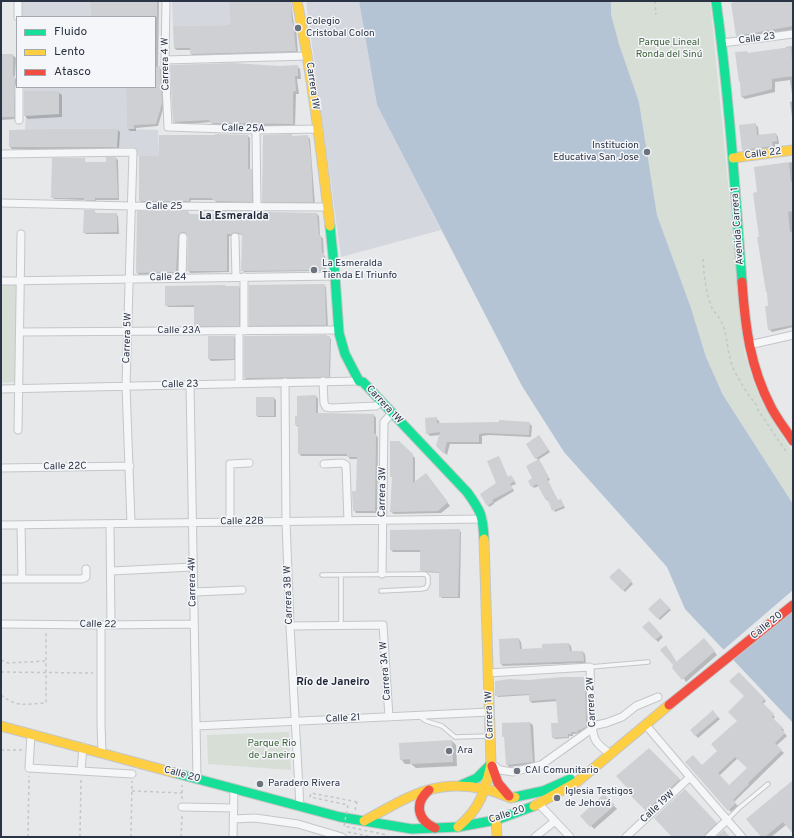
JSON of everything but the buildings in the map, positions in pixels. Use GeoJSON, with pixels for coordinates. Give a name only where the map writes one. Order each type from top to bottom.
{"type":"FeatureCollection","features":[{"type":"Feature","properties":{"kind":"street"},"geometry":{"type":"LineString","coordinates":[[18,1],[18,16]]}},
{"type":"Feature","properties":{"kind":"street","name":"Carrera 4 W"},"geometry":{"type":"LineString","coordinates":[[166,1],[165,60],[168,127]]}},
{"type":"Feature","properties":{"kind":"street","name":"Carrera 1W"},"geometry":{"type":"LineString","coordinates":[[297,1],[308,56],[318,129],[335,276],[339,330],[345,354],[359,381],[363,382],[441,466],[466,489],[472,497],[483,519],[491,764],[483,798],[473,815],[458,827]]}},
{"type":"Feature","properties":{"kind":"street","name":"Avenida Carrera 1"},"geometry":{"type":"LineString","coordinates":[[716,1],[722,43],[733,158],[744,308],[751,358],[764,394],[771,408],[793,441]]}},
{"type":"Feature","properties":{"kind":"street","name":"Calle 23"},"geometry":{"type":"LineString","coordinates":[[722,43],[793,34]]}},
{"type":"Feature","properties":{"kind":"street"},"geometry":{"type":"LineString","coordinates":[[165,60],[308,56]]}},
{"type":"Feature","properties":{"kind":"street"},"geometry":{"type":"LineString","coordinates":[[19,88],[19,120]]}},
{"type":"Feature","properties":{"kind":"street","name":"Calle 25A"},"geometry":{"type":"LineString","coordinates":[[168,127],[256,130],[318,129]]}},
{"type":"Feature","properties":{"kind":"street"},"geometry":{"type":"LineString","coordinates":[[256,130],[257,207]]}},
{"type":"Feature","properties":{"kind":"street","name":"Calle 22"},"geometry":{"type":"LineString","coordinates":[[733,158],[793,150]]}},
{"type":"Feature","properties":{"kind":"street","name":"Carrera 5W"},"geometry":{"type":"LineString","coordinates":[[1,154],[133,152],[126,386],[131,523]]}},
{"type":"Feature","properties":{"kind":"street","name":"Calle 25"},"geometry":{"type":"LineString","coordinates":[[1,203],[132,206],[327,207]]}},
{"type":"Feature","properties":{"kind":"street"},"geometry":{"type":"LineString","coordinates":[[18,430],[21,234]]}},
{"type":"Feature","properties":{"kind":"street"},"geometry":{"type":"LineString","coordinates":[[182,278],[183,236]]}},
{"type":"Feature","properties":{"kind":"street"},"geometry":{"type":"LineString","coordinates":[[235,237],[236,277]]}},
{"type":"Feature","properties":{"kind":"street","name":"Calle 24"},"geometry":{"type":"LineString","coordinates":[[1,281],[335,276]]}},
{"type":"Feature","properties":{"kind":"street"},"geometry":{"type":"LineString","coordinates":[[239,383],[244,277]]}},
{"type":"Feature","properties":{"kind":"street","name":"Calle 23A"},"geometry":{"type":"LineString","coordinates":[[20,332],[339,330]]}},
{"type":"Feature","properties":{"kind":"street"},"geometry":{"type":"LineString","coordinates":[[749,345],[793,335]]}},
{"type":"Feature","properties":{"kind":"street","name":"Calle 23"},"geometry":{"type":"LineString","coordinates":[[1,389],[359,381]]}},
{"type":"Feature","properties":{"kind":"street","name":"Carrera 3B W"},"geometry":{"type":"LineString","coordinates":[[285,382],[286,521],[300,807]]}},
{"type":"Feature","properties":{"kind":"street"},"geometry":{"type":"LineString","coordinates":[[324,382],[324,403],[326,407],[376,406],[381,402]]}},
{"type":"Feature","properties":{"kind":"street","name":"Carrera 4W"},"geometry":{"type":"LineString","coordinates":[[190,384],[196,779]]}},
{"type":"Feature","properties":{"kind":"street","name":"Carrera 3W"},"geometry":{"type":"LineString","coordinates":[[382,574],[384,422],[392,413]]}},
{"type":"Feature","properties":{"kind":"street"},"geometry":{"type":"LineString","coordinates":[[230,522],[230,464],[249,463]]}},
{"type":"Feature","properties":{"kind":"street"},"geometry":{"type":"LineString","coordinates":[[324,464],[346,464],[348,521]]}},
{"type":"Feature","properties":{"kind":"street","name":"Calle 22C"},"geometry":{"type":"LineString","coordinates":[[1,468],[130,466]]}},
{"type":"Feature","properties":{"kind":"street","name":"Calle 22B"},"geometry":{"type":"LineString","coordinates":[[1,525],[483,519]]}},
{"type":"Feature","properties":{"kind":"street"},"geometry":{"type":"LineString","coordinates":[[110,524],[111,625]]}},
{"type":"Feature","properties":{"kind":"street"},"geometry":{"type":"LineString","coordinates":[[21,525],[22,579]]}},
{"type":"Feature","properties":{"kind":"street"},"geometry":{"type":"LineString","coordinates":[[111,571],[193,567]]}},
{"type":"Feature","properties":{"kind":"street"},"geometry":{"type":"LineString","coordinates":[[1,579],[82,579],[86,577],[86,569]]}},
{"type":"Feature","properties":{"kind":"street"},"geometry":{"type":"LineString","coordinates":[[194,592],[242,590]]}},
{"type":"Feature","properties":{"kind":"street","name":"Calle 20"},"geometry":{"type":"LineString","coordinates":[[1,726],[300,807],[340,816],[412,829],[458,827],[496,820],[539,804],[577,782],[645,724],[793,605]]}},
{"type":"Feature","properties":{"kind":"street","name":"Calle 22"},"geometry":{"type":"LineString","coordinates":[[1,624],[194,624]]}},
{"type":"Feature","properties":{"kind":"street"},"geometry":{"type":"LineString","coordinates":[[101,625],[102,753]]}},
{"type":"Feature","properties":{"kind":"street"},"geometry":{"type":"LineString","coordinates":[[290,626],[341,625]]}},
{"type":"Feature","properties":{"kind":"street","name":"Carrera 3A W"},"geometry":{"type":"LineString","coordinates":[[341,625],[383,625],[389,717]]}},
{"type":"Feature","properties":{"kind":"street"},"geometry":{"type":"LineString","coordinates":[[488,673],[590,667]]}},
{"type":"Feature","properties":{"kind":"street","name":"Carrera 2W"},"geometry":{"type":"LineString","coordinates":[[590,667],[592,727],[595,739],[602,748],[611,754]]}},
{"type":"Feature","properties":{"kind":"street"},"geometry":{"type":"LineString","coordinates":[[491,764],[500,770],[513,772],[541,765],[592,727],[622,717],[636,706],[658,697]]}},
{"type":"Feature","properties":{"kind":"street","name":"Calle 21"},"geometry":{"type":"LineString","coordinates":[[196,726],[490,712]]}},
{"type":"Feature","properties":{"kind":"street"},"geometry":{"type":"LineString","coordinates":[[645,724],[742,837]]}},
{"type":"Feature","properties":{"kind":"street"},"geometry":{"type":"LineString","coordinates":[[31,734],[29,768],[132,774]]}},
{"type":"Feature","properties":{"kind":"street"},"geometry":{"type":"LineString","coordinates":[[81,771],[83,747]]}},
{"type":"Feature","properties":{"kind":"street","name":"Calle 20"},"geometry":{"type":"LineString","coordinates":[[364,821],[416,793],[431,788],[459,785],[486,789],[512,798],[543,791],[577,776],[611,754]]}},
{"type":"Feature","properties":{"kind":"street"},"geometry":{"type":"LineString","coordinates":[[459,785],[477,778],[491,764]]}},
{"type":"Feature","properties":{"kind":"street"},"geometry":{"type":"LineString","coordinates":[[491,764],[498,783],[512,798]]}},
{"type":"Feature","properties":{"kind":"street","name":"Calle 19W"},"geometry":{"type":"LineString","coordinates":[[626,837],[690,777]]}},
{"type":"Feature","properties":{"kind":"street"},"geometry":{"type":"LineString","coordinates":[[233,837],[234,788]]}},
{"type":"Feature","properties":{"kind":"street"},"geometry":{"type":"LineString","coordinates":[[431,788],[422,796],[419,808],[422,819],[432,827],[437,828]]}},
{"type":"Feature","properties":{"kind":"street"},"geometry":{"type":"LineString","coordinates":[[539,804],[570,837]]}},
{"type":"Feature","properties":{"kind":"street"},"geometry":{"type":"LineString","coordinates":[[182,808],[234,808]]}},
{"type":"Feature","properties":{"kind":"street"},"geometry":{"type":"LineString","coordinates":[[233,819],[255,818],[298,824],[343,834]]}},
{"type":"Feature","properties":{"kind":"street"},"geometry":{"type":"LineString","coordinates":[[496,820],[497,837]]}},
{"type":"Feature","properties":{"kind":"street"},"geometry":{"type":"LineString","coordinates":[[710,837],[727,820]]}},
{"type":"Feature","properties":{"kind":"street"},"geometry":{"type":"LineString","coordinates":[[535,837],[555,821]]}},
{"type":"Feature","properties":{"kind":"lane"},"geometry":{"type":"LineString","coordinates":[[322,575],[425,574],[428,577],[428,584],[426,588],[381,591]]}},
{"type":"Feature","properties":{"kind":"lane"},"geometry":{"type":"LineString","coordinates":[[341,576],[341,625]]}},
{"type":"Feature","properties":{"kind":"lane"},"geometry":{"type":"LineString","coordinates":[[590,667],[648,662]]}},
{"type":"Feature","properties":{"kind":"lane"},"geometry":{"type":"LineString","coordinates":[[418,715],[426,721],[442,726],[455,737],[490,736]]}},
{"type":"Feature","properties":{"kind":"lane"},"geometry":{"type":"LineString","coordinates":[[727,820],[768,784]]}},
{"type":"Feature","properties":{"kind":"path"},"geometry":{"type":"LineString","coordinates":[[655,1],[656,15]]}},
{"type":"Feature","properties":{"kind":"path"},"geometry":{"type":"LineString","coordinates":[[703,258],[704,275],[708,295],[713,310],[722,323],[733,367],[751,399],[756,403],[758,410],[787,453]]}},
{"type":"Feature","properties":{"kind":"path"},"geometry":{"type":"LineString","coordinates":[[1,695],[19,705],[46,703],[46,624]]}},
{"type":"Feature","properties":{"kind":"path"},"geometry":{"type":"LineString","coordinates":[[1,682],[1,660],[8,662],[45,661]]}},
{"type":"Feature","properties":{"kind":"path"},"geometry":{"type":"LineString","coordinates":[[1,672],[101,673]]}},
{"type":"Feature","properties":{"kind":"path"},"geometry":{"type":"LineString","coordinates":[[1,750],[30,750]]}},
{"type":"Feature","properties":{"kind":"path"},"geometry":{"type":"LineString","coordinates":[[28,837],[29,768]]}},
{"type":"Feature","properties":{"kind":"path"},"geometry":{"type":"LineString","coordinates":[[80,837],[81,771]]}},
{"type":"Feature","properties":{"kind":"path"},"geometry":{"type":"LineString","coordinates":[[131,837],[132,774]]}},
{"type":"Feature","properties":{"kind":"path"},"geometry":{"type":"LineString","coordinates":[[132,791],[182,793]]}},
{"type":"Feature","properties":{"kind":"path"},"geometry":{"type":"LineString","coordinates":[[357,802],[311,793],[310,797],[348,805],[344,826],[387,835],[387,837]]}},
{"type":"Feature","properties":{"kind":"path"},"geometry":{"type":"LineString","coordinates":[[343,834],[372,837]]}},
{"type":"Feature","properties":{"kind":"shaded area"},"geometry":{"type":"Polygon","coordinates":[[[22,1],[90,1],[91,16],[22,16],[22,1]]]}},
{"type":"Feature","properties":{"kind":"shaded area"},"geometry":{"type":"Polygon","coordinates":[[[172,1],[229,1],[230,25],[173,26],[172,1]]]}},
{"type":"Feature","properties":{"kind":"shaded area"},"geometry":{"type":"Polygon","coordinates":[[[306,1],[359,1],[377,105],[441,230],[341,257],[306,1]]]}},
{"type":"Feature","properties":{"kind":"shaded area"},"geometry":{"type":"Polygon","coordinates":[[[24,88],[126,88],[127,129],[158,130],[159,156],[137,156],[137,150],[133,147],[117,148],[118,129],[25,130],[26,116],[59,114],[59,91],[24,91],[24,88]]]}},
{"type":"Feature","properties":{"kind":"green space","name":"Parque Lineal Ronda del Sinú"},"geometry":{"type":"Polygon","coordinates":[[[611,1],[710,1],[745,355],[760,398],[775,425],[793,452],[793,504],[723,395],[706,357],[691,308],[657,215],[639,102],[619,44],[611,14],[611,1]]]}},
{"type":"Feature","properties":{"kind":"green space"},"geometry":{"type":"Polygon","coordinates":[[[1,284],[16,284],[16,382],[1,383],[1,284]]]}},
{"type":"Feature","properties":{"kind":"green space","name":"Parque Rio de Janeiro"},"geometry":{"type":"Polygon","coordinates":[[[289,732],[291,770],[208,764],[207,735],[289,732]]]}},
{"type":"Feature","properties":{"kind":"water"},"geometry":{"type":"Polygon","coordinates":[[[359,1],[611,1],[611,14],[619,44],[639,102],[657,215],[691,308],[706,357],[723,395],[793,504],[793,723],[685,609],[667,567],[564,452],[522,386],[377,105],[359,1]]]}},
{"type":"Feature","properties":{"kind":"pier"},"geometry":{"type":"Polygon","coordinates":[[[793,590],[793,609],[731,661],[722,651],[793,590]]]}},
{"type":"Feature","properties":{"kind":"traffic: fast"},"geometry":{"type":"LineString","coordinates":[[716,1],[728,106],[742,282]]}},
{"type":"Feature","properties":{"kind":"traffic: fast"},"geometry":{"type":"LineString","coordinates":[[330,226],[339,333],[345,354],[359,381],[363,382],[467,492],[480,514],[483,525],[484,539]]}},
{"type":"Feature","properties":{"kind":"traffic: fast"},"geometry":{"type":"LineString","coordinates":[[461,785],[477,778],[490,765]]}},
{"type":"Feature","properties":{"kind":"traffic: fast"},"geometry":{"type":"LineString","coordinates":[[175,773],[340,817],[412,829],[458,827],[496,820],[534,806]]}},
{"type":"Feature","properties":{"kind":"traffic: fast"},"geometry":{"type":"LineString","coordinates":[[515,797],[543,791],[570,779]]}},
{"type":"Feature","properties":{"kind":"traffic: slow"},"geometry":{"type":"LineString","coordinates":[[297,1],[312,85],[330,226]]}},
{"type":"Feature","properties":{"kind":"traffic: slow"},"geometry":{"type":"LineString","coordinates":[[733,158],[793,150]]}},
{"type":"Feature","properties":{"kind":"traffic: slow"},"geometry":{"type":"LineString","coordinates":[[458,827],[477,806],[484,791],[491,764],[484,539]]}},
{"type":"Feature","properties":{"kind":"traffic: slow"},"geometry":{"type":"LineString","coordinates":[[534,806],[577,782],[669,705]]}},
{"type":"Feature","properties":{"kind":"traffic: slow"},"geometry":{"type":"LineString","coordinates":[[1,726],[175,773]]}},
{"type":"Feature","properties":{"kind":"traffic: slow"},"geometry":{"type":"LineString","coordinates":[[364,821],[407,798],[435,788],[467,786],[488,790],[511,798],[515,797]]}},
{"type":"Feature","properties":{"kind":"traffic: slow"},"geometry":{"type":"LineString","coordinates":[[496,820],[497,837]]}},
{"type":"Feature","properties":{"kind":"traffic: jam"},"geometry":{"type":"LineString","coordinates":[[742,282],[747,330],[753,361],[758,377],[773,411],[793,441]]}},
{"type":"Feature","properties":{"kind":"traffic: jam"},"geometry":{"type":"LineString","coordinates":[[669,705],[793,605]]}},
{"type":"Feature","properties":{"kind":"traffic: jam"},"geometry":{"type":"LineString","coordinates":[[492,766],[498,783],[509,796]]}},
{"type":"Feature","properties":{"kind":"traffic: jam"},"geometry":{"type":"LineString","coordinates":[[429,790],[421,800],[420,811],[424,821],[435,828]]}},
{"type":"Feature","properties":{"kind":"place","name":"Colegio Cristobal Colon"},"geometry":{"type":"Point","coordinates":[298,28]}},
{"type":"Feature","properties":{"kind":"place","name":"Institucion Educativa San Jose"},"geometry":{"type":"Point","coordinates":[647,152]}},
{"type":"Feature","properties":{"kind":"place","name":"La Esmeralda Tienda El Triunfo"},"geometry":{"type":"Point","coordinates":[314,270]}},
{"type":"Feature","properties":{"kind":"place","name":"Ara"},"geometry":{"type":"Point","coordinates":[449,751]}},
{"type":"Feature","properties":{"kind":"place","name":"CAI Comunitario"},"geometry":{"type":"Point","coordinates":[517,771]}},
{"type":"Feature","properties":{"kind":"place","name":"Paradero Rivera"},"geometry":{"type":"Point","coordinates":[260,784]}},
{"type":"Feature","properties":{"kind":"place","name":"Iglesia Testigos de Jehová"},"geometry":{"type":"Point","coordinates":[557,798]}},
{"type":"Feature","properties":{"kind":"district","name":"La Esmeralda"},"geometry":{"type":"Point","coordinates":[234,217]}},
{"type":"Feature","properties":{"kind":"district","name":"Río de Janeiro"},"geometry":{"type":"Point","coordinates":[333,683]}}]}
